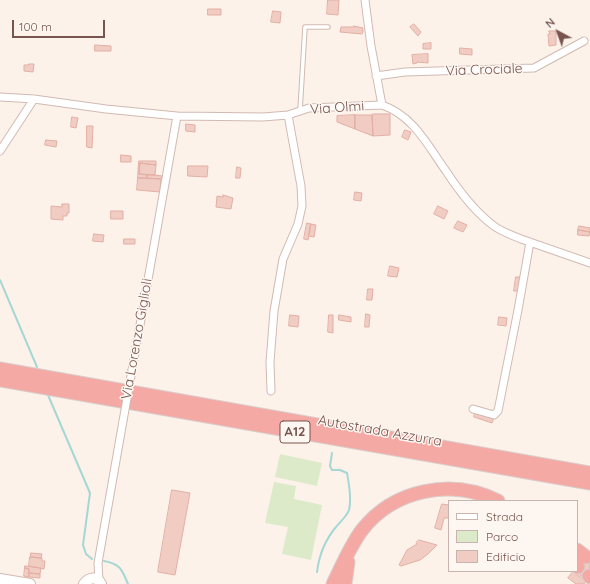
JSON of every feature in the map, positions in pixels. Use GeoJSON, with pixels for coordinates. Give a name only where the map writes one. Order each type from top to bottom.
{"type":"FeatureCollection","features":[{"type":"Feature","properties":{"kind":"highway","name":"Autostrada Azzurra"},"geometry":{"type":"LineString","coordinates":[[0,369],[590,472]]}},
{"type":"Feature","properties":{"kind":"highway","name":"Autostrada Azzurra"},"geometry":{"type":"LineString","coordinates":[[0,380],[590,484]]}},
{"type":"Feature","properties":{"kind":"highway"},"geometry":{"type":"LineString","coordinates":[[506,457],[590,464]]}},
{"type":"Feature","properties":{"kind":"highway"},"geometry":{"type":"LineString","coordinates":[[333,584],[343,562],[362,530],[376,515],[393,503],[424,491],[444,489],[477,492],[496,500]]}},
{"type":"Feature","properties":{"kind":"highway"},"geometry":{"type":"LineString","coordinates":[[328,584],[338,563],[351,549]]}},
{"type":"Feature","properties":{"kind":"highway"},"geometry":{"type":"LineString","coordinates":[[345,584],[351,549]]}},
{"type":"Feature","properties":{"kind":"main road"},"geometry":{"type":"LineString","coordinates":[[0,579],[30,584]]}},
{"type":"Feature","properties":{"kind":"street"},"geometry":{"type":"LineString","coordinates":[[365,0],[371,46],[382,105]]}},
{"type":"Feature","properties":{"kind":"street","name":"Via Crociale"},"geometry":{"type":"LineString","coordinates":[[376,76],[405,72],[534,68],[544,64],[584,41]]}},
{"type":"Feature","properties":{"kind":"street","name":"Via Olmi"},"geometry":{"type":"LineString","coordinates":[[0,97],[34,98],[106,109],[177,116],[263,117],[288,115],[309,108],[382,105],[405,118],[421,133],[461,192],[494,226],[530,242],[590,263]]}},
{"type":"Feature","properties":{"kind":"street"},"geometry":{"type":"LineString","coordinates":[[0,151],[34,98]]}},
{"type":"Feature","properties":{"kind":"street"},"geometry":{"type":"LineString","coordinates":[[271,391],[270,362],[276,300],[283,259],[298,224],[302,206],[301,186],[288,115]]}},
{"type":"Feature","properties":{"kind":"street","name":"Via Lorenzo Giglioli"},"geometry":{"type":"LineString","coordinates":[[96,582],[98,563],[177,116]]}},
{"type":"Feature","properties":{"kind":"street"},"geometry":{"type":"LineString","coordinates":[[473,409],[494,415],[498,410],[530,242]]}},
{"type":"Feature","properties":{"kind":"lane"},"geometry":{"type":"LineString","coordinates":[[300,111],[305,27],[328,27]]}},
{"type":"Feature","properties":{"kind":"green space"},"geometry":{"type":"Polygon","coordinates":[[[280,454],[322,463],[317,486],[275,477],[280,454]]]}},
{"type":"Feature","properties":{"kind":"green space"},"geometry":{"type":"Polygon","coordinates":[[[274,482],[296,486],[294,499],[322,505],[311,560],[282,554],[288,527],[265,523],[274,482]]]}},
{"type":"Feature","properties":{"kind":"building"},"geometry":{"type":"Polygon","coordinates":[[[328,0],[339,0],[338,15],[327,14],[328,0]]]}},
{"type":"Feature","properties":{"kind":"building"},"geometry":{"type":"Polygon","coordinates":[[[208,9],[221,9],[221,15],[208,15],[208,9]]]}},
{"type":"Feature","properties":{"kind":"building"},"geometry":{"type":"Polygon","coordinates":[[[273,11],[281,12],[280,23],[271,22],[273,11]]]}},
{"type":"Feature","properties":{"kind":"building"},"geometry":{"type":"Polygon","coordinates":[[[414,24],[421,32],[418,36],[410,27],[414,24]]]}},
{"type":"Feature","properties":{"kind":"building"},"geometry":{"type":"Polygon","coordinates":[[[354,26],[363,28],[362,34],[340,32],[341,27],[354,26]]]}},
{"type":"Feature","properties":{"kind":"building"},"geometry":{"type":"Polygon","coordinates":[[[549,31],[556,31],[556,45],[549,46],[549,31]]]}},
{"type":"Feature","properties":{"kind":"building"},"geometry":{"type":"Polygon","coordinates":[[[431,43],[431,49],[423,49],[423,44],[431,43]]]}},
{"type":"Feature","properties":{"kind":"building"},"geometry":{"type":"Polygon","coordinates":[[[95,45],[111,46],[111,51],[95,51],[95,45]]]}},
{"type":"Feature","properties":{"kind":"building"},"geometry":{"type":"Polygon","coordinates":[[[460,48],[472,49],[472,55],[460,54],[460,48]]]}},
{"type":"Feature","properties":{"kind":"building"},"geometry":{"type":"Polygon","coordinates":[[[428,54],[428,63],[417,62],[413,64],[412,55],[428,54]]]}},
{"type":"Feature","properties":{"kind":"building"},"geometry":{"type":"Polygon","coordinates":[[[34,64],[33,72],[24,71],[24,65],[34,64]]]}},
{"type":"Feature","properties":{"kind":"building"},"geometry":{"type":"Polygon","coordinates":[[[373,114],[390,114],[390,135],[373,136],[373,114]]]}},
{"type":"Feature","properties":{"kind":"building"},"geometry":{"type":"Polygon","coordinates":[[[355,115],[355,129],[337,122],[337,116],[355,115]]]}},
{"type":"Feature","properties":{"kind":"building"},"geometry":{"type":"Polygon","coordinates":[[[355,115],[372,115],[373,136],[355,129],[355,115]]]}},
{"type":"Feature","properties":{"kind":"building"},"geometry":{"type":"Polygon","coordinates":[[[72,117],[78,118],[76,128],[71,127],[72,117]]]}},
{"type":"Feature","properties":{"kind":"building"},"geometry":{"type":"Polygon","coordinates":[[[186,124],[195,125],[195,132],[186,131],[186,124]]]}},
{"type":"Feature","properties":{"kind":"building"},"geometry":{"type":"Polygon","coordinates":[[[87,126],[93,126],[92,148],[87,147],[87,126]]]}},
{"type":"Feature","properties":{"kind":"building"},"geometry":{"type":"Polygon","coordinates":[[[405,130],[411,132],[408,140],[402,137],[405,130]]]}},
{"type":"Feature","properties":{"kind":"building"},"geometry":{"type":"Polygon","coordinates":[[[46,140],[57,141],[56,147],[45,145],[46,140]]]}},
{"type":"Feature","properties":{"kind":"building"},"geometry":{"type":"Polygon","coordinates":[[[121,155],[131,156],[131,162],[121,162],[121,155]]]}},
{"type":"Feature","properties":{"kind":"building"},"geometry":{"type":"Polygon","coordinates":[[[139,161],[156,161],[156,165],[140,163],[139,174],[147,175],[147,178],[138,178],[139,161]]]}},
{"type":"Feature","properties":{"kind":"building"},"geometry":{"type":"Polygon","coordinates":[[[140,163],[156,165],[155,175],[139,174],[140,163]]]}},
{"type":"Feature","properties":{"kind":"building"},"geometry":{"type":"Polygon","coordinates":[[[188,166],[208,166],[207,177],[188,176],[188,166]]]}},
{"type":"Feature","properties":{"kind":"building"},"geometry":{"type":"Polygon","coordinates":[[[237,167],[241,168],[240,178],[236,178],[237,167]]]}},
{"type":"Feature","properties":{"kind":"building"},"geometry":{"type":"Polygon","coordinates":[[[147,175],[162,176],[161,179],[147,178],[147,175]]]}},
{"type":"Feature","properties":{"kind":"building"},"geometry":{"type":"Polygon","coordinates":[[[138,178],[161,179],[160,192],[137,190],[138,178]]]}},
{"type":"Feature","properties":{"kind":"building"},"geometry":{"type":"Polygon","coordinates":[[[355,192],[362,193],[361,201],[354,200],[355,192]]]}},
{"type":"Feature","properties":{"kind":"building"},"geometry":{"type":"Polygon","coordinates":[[[223,195],[233,198],[231,209],[216,207],[217,196],[223,197],[223,195]]]}},
{"type":"Feature","properties":{"kind":"building"},"geometry":{"type":"Polygon","coordinates":[[[62,204],[69,204],[69,213],[67,213],[67,216],[63,216],[63,220],[51,219],[51,206],[62,207],[62,204]]]}},
{"type":"Feature","properties":{"kind":"building"},"geometry":{"type":"Polygon","coordinates":[[[438,206],[448,211],[444,219],[434,214],[438,206]]]}},
{"type":"Feature","properties":{"kind":"building"},"geometry":{"type":"Polygon","coordinates":[[[111,211],[123,211],[123,219],[111,219],[111,211]]]}},
{"type":"Feature","properties":{"kind":"building"},"geometry":{"type":"Polygon","coordinates":[[[458,221],[467,225],[463,232],[454,228],[458,221]]]}},
{"type":"Feature","properties":{"kind":"building"},"geometry":{"type":"Polygon","coordinates":[[[307,223],[311,224],[308,240],[304,239],[307,223]]]}},
{"type":"Feature","properties":{"kind":"building"},"geometry":{"type":"Polygon","coordinates":[[[311,224],[316,225],[314,237],[309,236],[311,224]]]}},
{"type":"Feature","properties":{"kind":"building"},"geometry":{"type":"Polygon","coordinates":[[[579,226],[590,228],[590,232],[578,230],[579,226]]]}},
{"type":"Feature","properties":{"kind":"building"},"geometry":{"type":"Polygon","coordinates":[[[578,230],[590,232],[589,236],[578,235],[578,230]]]}},
{"type":"Feature","properties":{"kind":"building"},"geometry":{"type":"Polygon","coordinates":[[[94,234],[104,235],[103,242],[93,241],[94,234]]]}},
{"type":"Feature","properties":{"kind":"building"},"geometry":{"type":"Polygon","coordinates":[[[124,239],[135,239],[135,244],[124,244],[124,239]]]}},
{"type":"Feature","properties":{"kind":"building"},"geometry":{"type":"Polygon","coordinates":[[[390,266],[399,268],[397,277],[388,276],[390,266]]]}},
{"type":"Feature","properties":{"kind":"building"},"geometry":{"type":"Polygon","coordinates":[[[516,277],[521,277],[519,291],[514,291],[516,277]]]}},
{"type":"Feature","properties":{"kind":"building"},"geometry":{"type":"Polygon","coordinates":[[[368,289],[373,289],[372,300],[367,300],[368,289]]]}},
{"type":"Feature","properties":{"kind":"building"},"geometry":{"type":"Polygon","coordinates":[[[366,314],[370,315],[369,327],[365,327],[366,314]]]}},
{"type":"Feature","properties":{"kind":"building"},"geometry":{"type":"Polygon","coordinates":[[[290,315],[299,316],[298,327],[289,326],[290,315]]]}},
{"type":"Feature","properties":{"kind":"building"},"geometry":{"type":"Polygon","coordinates":[[[329,315],[333,315],[333,333],[328,332],[329,315]]]}},
{"type":"Feature","properties":{"kind":"building"},"geometry":{"type":"Polygon","coordinates":[[[339,315],[351,317],[351,322],[339,320],[339,315]]]}},
{"type":"Feature","properties":{"kind":"building"},"geometry":{"type":"Polygon","coordinates":[[[499,317],[507,318],[506,326],[498,325],[499,317]]]}},
{"type":"Feature","properties":{"kind":"building"},"geometry":{"type":"Polygon","coordinates":[[[475,412],[494,417],[492,423],[474,417],[475,412]]]}},
{"type":"Feature","properties":{"kind":"building"},"geometry":{"type":"Polygon","coordinates":[[[172,490],[190,493],[175,575],[158,572],[172,490]]]}},
{"type":"Feature","properties":{"kind":"building"},"geometry":{"type":"Polygon","coordinates":[[[442,504],[448,505],[448,518],[444,518],[441,530],[435,528],[442,504]]]}},
{"type":"Feature","properties":{"kind":"building"},"geometry":{"type":"Polygon","coordinates":[[[419,540],[437,545],[420,560],[401,566],[399,565],[407,550],[417,544],[416,543],[419,540]]]}},
{"type":"Feature","properties":{"kind":"building"},"geometry":{"type":"Polygon","coordinates":[[[590,552],[590,575],[586,580],[576,572],[578,572],[578,567],[590,552]]]}},
{"type":"Feature","properties":{"kind":"building"},"geometry":{"type":"Polygon","coordinates":[[[31,553],[42,554],[41,558],[31,557],[31,553]]]}},
{"type":"Feature","properties":{"kind":"building"},"geometry":{"type":"Polygon","coordinates":[[[30,557],[42,558],[42,561],[45,561],[44,569],[29,566],[30,557]]]}},
{"type":"Feature","properties":{"kind":"building"},"geometry":{"type":"Polygon","coordinates":[[[25,566],[41,568],[40,574],[29,573],[29,569],[25,568],[25,566]]]}},
{"type":"Feature","properties":{"kind":"building"},"geometry":{"type":"Polygon","coordinates":[[[25,568],[29,569],[29,577],[24,576],[25,568]]]}},
{"type":"Feature","properties":{"kind":"building"},"geometry":{"type":"Polygon","coordinates":[[[573,572],[586,581],[584,584],[576,584],[568,578],[573,572]]]}},
{"type":"Feature","properties":{"kind":"building"},"geometry":{"type":"Polygon","coordinates":[[[29,573],[40,574],[40,578],[29,577],[29,573]]]}},
{"type":"Feature","properties":{"kind":"waterway"},"geometry":{"type":"LineString","coordinates":[[0,280],[37,367]]}},
{"type":"Feature","properties":{"kind":"waterway"},"geometry":{"type":"LineString","coordinates":[[48,395],[90,493],[83,545],[86,554],[92,559]]}},
{"type":"Feature","properties":{"kind":"waterway"},"geometry":{"type":"LineString","coordinates":[[317,572],[319,560],[326,543],[332,532],[347,514],[350,506],[350,492],[347,473],[340,470],[332,470],[330,466],[332,453]]}},
{"type":"Feature","properties":{"kind":"waterway"},"geometry":{"type":"LineString","coordinates":[[104,561],[110,562],[120,568],[128,584]]}}]}
